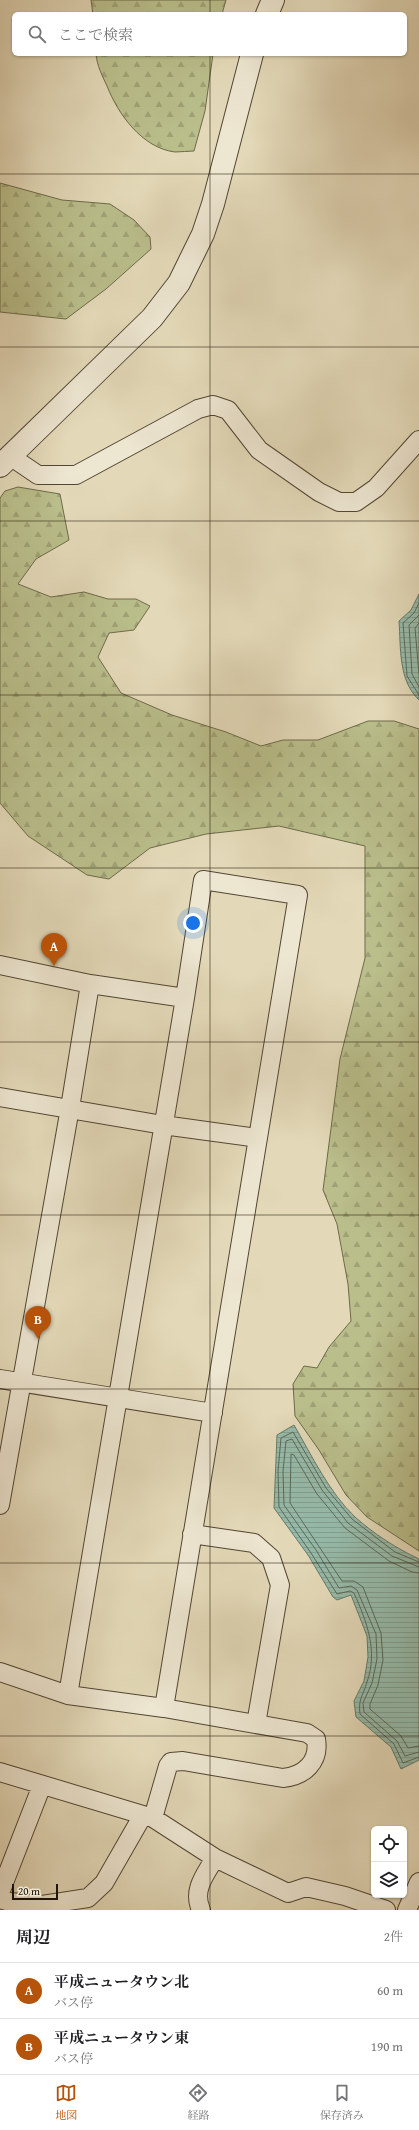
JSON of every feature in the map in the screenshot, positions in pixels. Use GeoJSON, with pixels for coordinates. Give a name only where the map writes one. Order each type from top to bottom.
{"type":"FeatureCollection","features":[{"type":"Feature","properties":{"kind":"street"},"geometry":{"type":"LineString","coordinates":[[268,12],[273,0]]}},
{"type":"Feature","properties":{"kind":"street"},"geometry":{"type":"LineString","coordinates":[[251,56],[214,204],[204,234],[179,282],[152,318],[5,461],[38,475],[76,475],[198,409],[213,406],[228,410],[259,450],[319,492],[339,502],[356,502],[376,488],[419,440]]}},
{"type":"Feature","properties":{"kind":"street"},"geometry":{"type":"LineString","coordinates":[[68,1695],[185,998],[203,880],[298,895],[164,1708]]}},
{"type":"Feature","properties":{"kind":"street"},"geometry":{"type":"LineString","coordinates":[[0,965],[90,984],[185,998]]}},
{"type":"Feature","properties":{"kind":"street"},"geometry":{"type":"LineString","coordinates":[[0,1505],[70,1108],[90,984]]}},
{"type":"Feature","properties":{"kind":"street"},"geometry":{"type":"LineString","coordinates":[[0,1097],[163,1125],[258,1138]]}},
{"type":"Feature","properties":{"kind":"street"},"geometry":{"type":"LineString","coordinates":[[0,1379],[213,1413]]}},
{"type":"Feature","properties":{"kind":"street"},"geometry":{"type":"LineString","coordinates":[[192,1534],[254,1543],[271,1558],[280,1585],[256,1724]]}},
{"type":"Feature","properties":{"kind":"street"},"geometry":{"type":"LineString","coordinates":[[0,1672],[68,1695],[164,1708],[307,1732],[314,1736],[317,1744],[315,1760],[312,1765],[299,1774],[283,1778],[177,1760],[168,1766],[148,1817],[104,1883],[88,1898],[42,1905],[17,1903],[0,1899]]}},
{"type":"Feature","properties":{"kind":"street"},"geometry":{"type":"LineString","coordinates":[[0,1772],[148,1817],[215,1858],[288,1893],[306,1886],[345,1896],[386,1910]]}},
{"type":"Feature","properties":{"kind":"street"},"geometry":{"type":"LineString","coordinates":[[0,1893],[42,1785]]}},
{"type":"Feature","properties":{"kind":"street"},"geometry":{"type":"LineString","coordinates":[[201,1910],[197,1896],[198,1888],[215,1858]]}},
{"type":"Feature","properties":{"kind":"street"},"geometry":{"type":"LineString","coordinates":[[407,1910],[419,1882]]}},
{"type":"Feature","properties":{"kind":"green space"},"geometry":{"type":"Polygon","coordinates":[[[91,0],[226,0],[223,12],[93,12],[91,0]]]}},
{"type":"Feature","properties":{"kind":"green space"},"geometry":{"type":"Polygon","coordinates":[[[96,56],[213,56],[205,111],[194,151],[175,152],[163,149],[142,137],[118,108],[97,63],[96,56]]]}},
{"type":"Feature","properties":{"kind":"green space"},"geometry":{"type":"Polygon","coordinates":[[[0,183],[62,200],[110,204],[134,220],[150,237],[151,249],[106,289],[66,319],[0,312],[0,183]]]}},
{"type":"Feature","properties":{"kind":"green space"},"geometry":{"type":"Polygon","coordinates":[[[18,487],[60,494],[69,540],[36,559],[18,584],[51,597],[84,592],[108,599],[136,599],[150,606],[134,630],[109,633],[98,657],[121,693],[172,715],[226,732],[261,746],[283,740],[318,740],[368,721],[394,721],[419,729],[419,1551],[367,1517],[346,1495],[319,1450],[295,1416],[293,1384],[304,1366],[317,1368],[329,1347],[351,1321],[348,1284],[337,1224],[323,1190],[340,1059],[365,958],[365,846],[279,826],[206,834],[150,848],[109,879],[87,875],[28,836],[0,803],[0,498],[5,491],[18,487]]]}},
{"type":"Feature","properties":{"kind":"water"},"geometry":{"type":"Polygon","coordinates":[[[419,594],[419,700],[407,683],[404,673],[399,621],[411,610],[419,594]]]}},
{"type":"Feature","properties":{"kind":"water"},"geometry":{"type":"Polygon","coordinates":[[[294,1425],[329,1485],[355,1517],[378,1535],[419,1559],[419,1760],[401,1769],[391,1747],[356,1717],[354,1701],[364,1681],[368,1657],[367,1636],[351,1595],[337,1600],[333,1597],[308,1555],[274,1508],[277,1435],[294,1425]]]}},
{"type":"Feature","properties":{"kind":"place","name":"平成ニュータウン北"},"geometry":{"type":"Point","coordinates":[54,966]}},
{"type":"Feature","properties":{"kind":"place","name":"平成ニュータウン東"},"geometry":{"type":"Point","coordinates":[38,1339]}}]}
